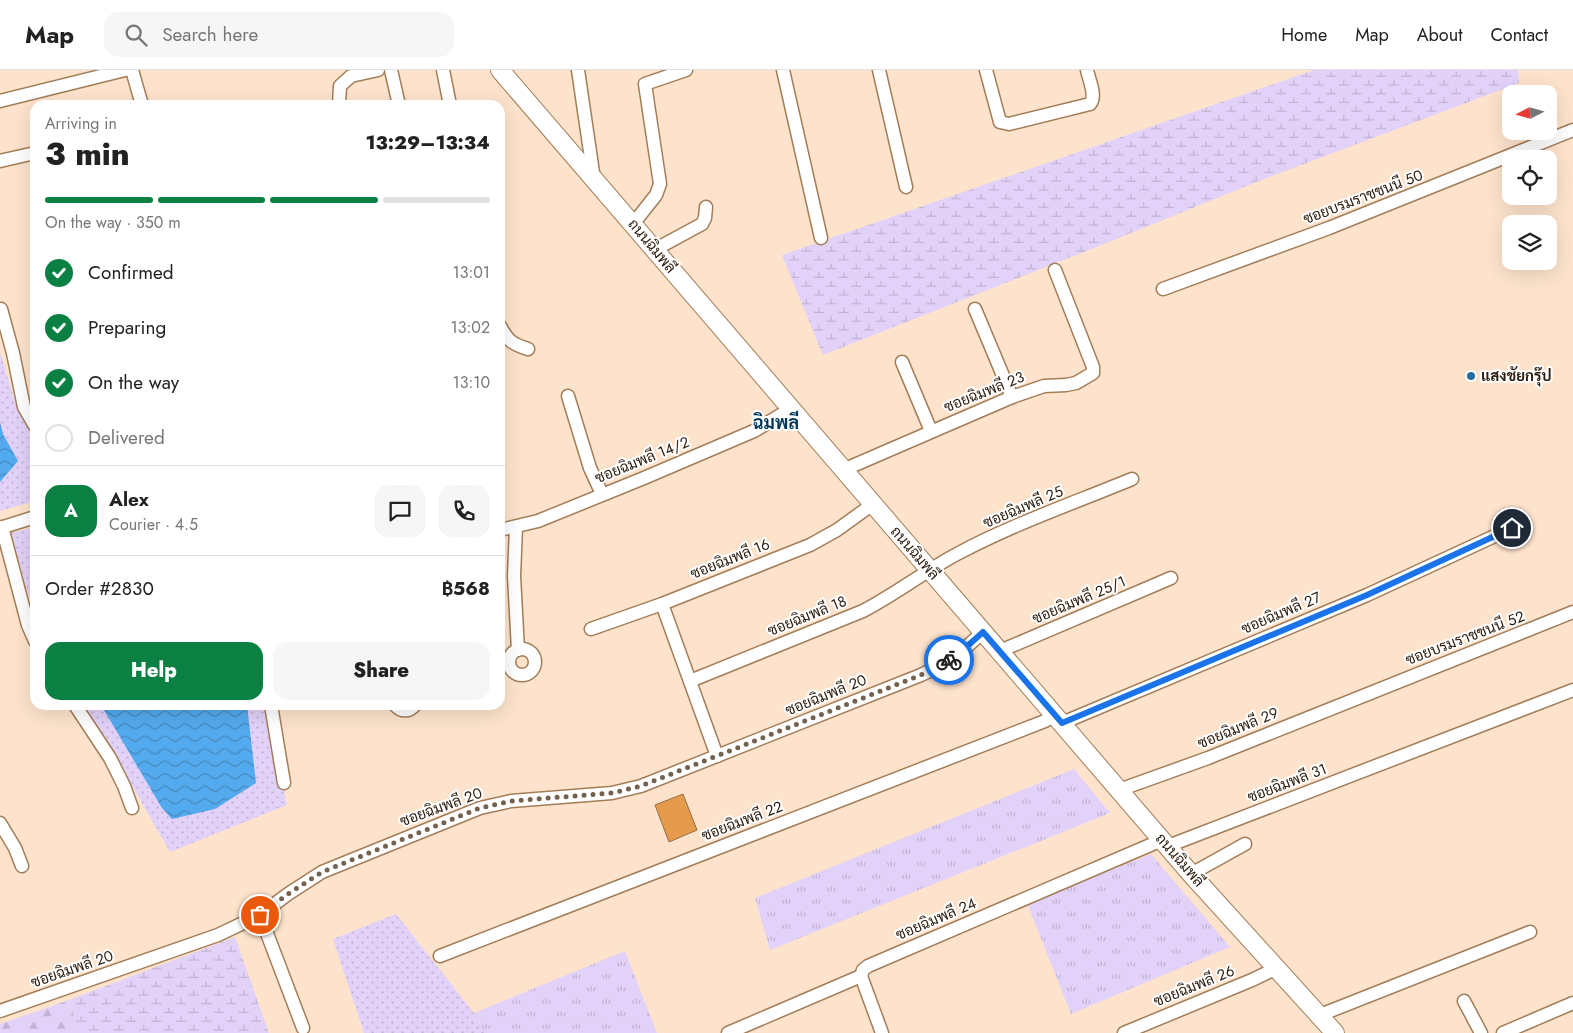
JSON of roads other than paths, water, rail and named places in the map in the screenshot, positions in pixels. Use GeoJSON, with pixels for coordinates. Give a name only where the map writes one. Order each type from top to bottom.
{"type":"FeatureCollection","features":[{"type":"Feature","properties":{"kind":"street"},"geometry":{"type":"LineString","coordinates":[[0,101],[125,70]]}},
{"type":"Feature","properties":{"kind":"street"},"geometry":{"type":"LineString","coordinates":[[132,70],[141,100]]}},
{"type":"Feature","properties":{"kind":"street"},"geometry":{"type":"LineString","coordinates":[[339,100],[340,86],[351,76],[378,70]]}},
{"type":"Feature","properties":{"kind":"street"},"geometry":{"type":"LineString","coordinates":[[391,70],[398,100]]}},
{"type":"Feature","properties":{"kind":"street"},"geometry":{"type":"LineString","coordinates":[[443,70],[449,100]]}},
{"type":"Feature","properties":{"kind":"street","name":"ถนนฉิมพลี"},"geometry":{"type":"LineString","coordinates":[[500,70],[1191,874],[1335,1033]]}},
{"type":"Feature","properties":{"kind":"street"},"geometry":{"type":"LineString","coordinates":[[578,70],[594,179]]}},
{"type":"Feature","properties":{"kind":"street"},"geometry":{"type":"LineString","coordinates":[[633,224],[656,195],[660,184],[645,84],[686,70]]}},
{"type":"Feature","properties":{"kind":"street"},"geometry":{"type":"LineString","coordinates":[[782,70],[821,238]]}},
{"type":"Feature","properties":{"kind":"street"},"geometry":{"type":"LineString","coordinates":[[879,70],[906,187]]}},
{"type":"Feature","properties":{"kind":"street"},"geometry":{"type":"LineString","coordinates":[[986,70],[1000,122],[1009,124],[1090,104],[1093,101],[1093,97],[1087,70]]}},
{"type":"Feature","properties":{"kind":"street","name":"ซอยบรมราชชนนี 50"},"geometry":{"type":"LineString","coordinates":[[1163,289],[1329,228],[1573,130]]}},
{"type":"Feature","properties":{"kind":"street"},"geometry":{"type":"LineString","coordinates":[[0,161],[30,154]]}},
{"type":"Feature","properties":{"kind":"street"},"geometry":{"type":"LineString","coordinates":[[654,250],[702,224],[705,218],[706,207]]}},
{"type":"Feature","properties":{"kind":"street","name":"ซอยฉิมพลี 23"},"geometry":{"type":"LineString","coordinates":[[843,470],[1012,396],[1044,386],[1066,386],[1076,383],[1093,373],[1093,367],[1054,270]]}},
{"type":"Feature","properties":{"kind":"street"},"geometry":{"type":"LineString","coordinates":[[1,309],[13,353],[24,407],[30,417]]}},
{"type":"Feature","properties":{"kind":"street"},"geometry":{"type":"LineString","coordinates":[[975,309],[1012,396]]}},
{"type":"Feature","properties":{"kind":"street"},"geometry":{"type":"LineString","coordinates":[[505,335],[513,345],[528,349]]}},
{"type":"Feature","properties":{"kind":"street"},"geometry":{"type":"LineString","coordinates":[[902,362],[930,431]]}},
{"type":"Feature","properties":{"kind":"street"},"geometry":{"type":"LineString","coordinates":[[568,396],[590,468],[602,494]]}},
{"type":"Feature","properties":{"kind":"street","name":"ซอยฉิมพลี 14/2"},"geometry":{"type":"LineString","coordinates":[[505,529],[538,521],[754,431],[792,408]]}},
{"type":"Feature","properties":{"kind":"street","name":"ซอยฉิมพลี 25"},"geometry":{"type":"LineString","coordinates":[[929,569],[958,553],[1040,516],[1132,479]]}},
{"type":"Feature","properties":{"kind":"street","name":"ซอยฉิมพลี 16"},"geometry":{"type":"LineString","coordinates":[[591,629],[662,604],[826,538],[873,504]]}},
{"type":"Feature","properties":{"kind":"street"},"geometry":{"type":"LineString","coordinates":[[30,519],[1,528],[30,629]]}},
{"type":"Feature","properties":{"kind":"street"},"geometry":{"type":"LineString","coordinates":[[516,527],[514,576],[518,650]]}},
{"type":"Feature","properties":{"kind":"street","name":"ซอยฉิมพลี 27"},"geometry":{"type":"LineString","coordinates":[[1058,719],[1373,592],[1512,528]]}},
{"type":"Feature","properties":{"kind":"street","name":"ซอยฉิมพลี 18"},"geometry":{"type":"LineString","coordinates":[[690,681],[863,611],[880,602],[929,569]]}},
{"type":"Feature","properties":{"kind":"street","name":"ซอยฉิมพลี 25/1"},"geometry":{"type":"LineString","coordinates":[[1000,651],[1171,578]]}},
{"type":"Feature","properties":{"kind":"street"},"geometry":{"type":"LineString","coordinates":[[662,604],[717,756]]}},
{"type":"Feature","properties":{"kind":"street","name":"ซอยบรมราชชนนี 52"},"geometry":{"type":"LineString","coordinates":[[1368,693],[1573,612]]}},
{"type":"Feature","properties":{"kind":"street","name":"ซอยฉิมพลี 20"},"geometry":{"type":"LineString","coordinates":[[0,1011],[218,935],[260,915],[322,872],[480,808],[511,801],[612,793],[641,786],[921,675],[944,664],[983,632]]}},
{"type":"Feature","properties":{"kind":"street","name":"ซอยฉิมพลี 31"},"geometry":{"type":"LineString","coordinates":[[1165,843],[1419,750],[1573,690]]}},
{"type":"Feature","properties":{"kind":"street","name":"ซอยฉิมพลี 29"},"geometry":{"type":"LineString","coordinates":[[1120,790],[1208,758],[1368,693]]}},
{"type":"Feature","properties":{"kind":"street"},"geometry":{"type":"LineString","coordinates":[[78,710],[110,758],[124,786],[132,808]]}},
{"type":"Feature","properties":{"kind":"street"},"geometry":{"type":"LineString","coordinates":[[272,710],[284,782]]}},
{"type":"Feature","properties":{"kind":"street","name":"ซอยฉิมพลี 22"},"geometry":{"type":"LineString","coordinates":[[440,956],[1045,721],[1058,719]]}},
{"type":"Feature","properties":{"kind":"street"},"geometry":{"type":"LineString","coordinates":[[0,823],[15,848],[22,866]]}},
{"type":"Feature","properties":{"kind":"street","name":"ซอยฉิมพลี 24"},"geometry":{"type":"LineString","coordinates":[[728,1033],[861,976],[863,970],[868,966],[1165,843]]}},
{"type":"Feature","properties":{"kind":"street"},"geometry":{"type":"LineString","coordinates":[[1191,874],[1245,844]]}},
{"type":"Feature","properties":{"kind":"street"},"geometry":{"type":"LineString","coordinates":[[260,915],[303,1028]]}},
{"type":"Feature","properties":{"kind":"street"},"geometry":{"type":"LineString","coordinates":[[1320,1015],[1530,932]]}},
{"type":"Feature","properties":{"kind":"street","name":"ซอยฉิมพลี 26"},"geometry":{"type":"LineString","coordinates":[[1124,1033],[1277,968]]}},
{"type":"Feature","properties":{"kind":"street"},"geometry":{"type":"LineString","coordinates":[[861,976],[882,1033]]}},
{"type":"Feature","properties":{"kind":"street"},"geometry":{"type":"LineString","coordinates":[[1464,1000],[1481,1033]]}},
{"type":"Feature","properties":{"kind":"street"},"geometry":{"type":"LineString","coordinates":[[1503,1033],[1573,1003]]}},
{"type":"Feature","properties":{"kind":"water"},"geometry":{"type":"Polygon","coordinates":[[[0,422],[3,434],[18,461],[0,482],[0,422]]]}},
{"type":"Feature","properties":{"kind":"water"},"geometry":{"type":"Polygon","coordinates":[[[104,710],[248,710],[256,783],[215,809],[172,819],[162,808],[104,710]]]}},
{"type":"Feature","properties":{"kind":"place","name":"แสงชัยกรุ๊ป"},"geometry":{"type":"Point","coordinates":[1471,376]}},
{"type":"Feature","properties":{"kind":"district","name":"ฉิมพลี"},"geometry":{"type":"Point","coordinates":[776,423]}}]}
